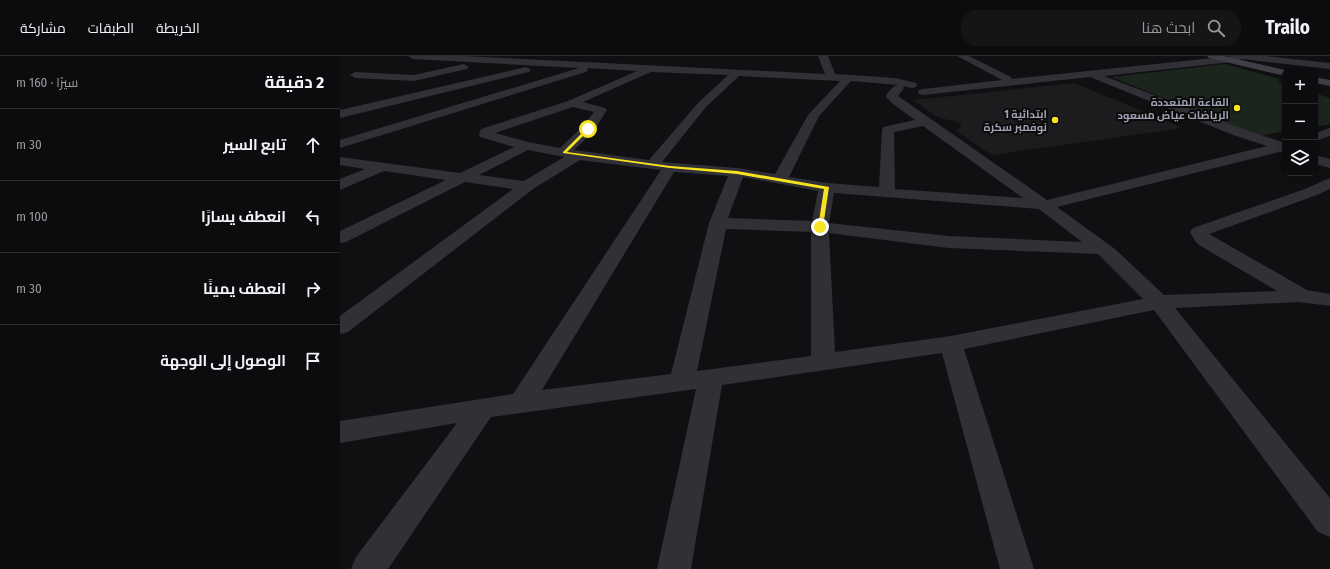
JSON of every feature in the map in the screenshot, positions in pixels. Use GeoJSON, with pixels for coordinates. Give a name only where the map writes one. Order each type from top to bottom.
{"type":"FeatureCollection","features":[{"type":"Feature","properties":{"kind":"main road"},"geometry":{"type":"LineString","coordinates":[[1212,56],[1282,72]]}},
{"type":"Feature","properties":{"kind":"main road"},"geometry":{"type":"LineString","coordinates":[[1240,56],[1286,68]]}},
{"type":"Feature","properties":{"kind":"main road"},"geometry":{"type":"LineString","coordinates":[[1322,77],[1330,83]]}},
{"type":"Feature","properties":{"kind":"street"},"geometry":{"type":"LineString","coordinates":[[413,56],[650,69],[831,76],[874,80],[909,90],[1226,60],[1240,56],[1330,66]]}},
{"type":"Feature","properties":{"kind":"street"},"geometry":{"type":"LineString","coordinates":[[400,61],[416,56]]}},
{"type":"Feature","properties":{"kind":"street"},"geometry":{"type":"LineString","coordinates":[[385,66],[351,76],[414,78],[490,61],[501,56]]}},
{"type":"Feature","properties":{"kind":"street"},"geometry":{"type":"LineString","coordinates":[[822,56],[831,76]]}},
{"type":"Feature","properties":{"kind":"street"},"geometry":{"type":"LineString","coordinates":[[962,56],[1007,79]]}},
{"type":"Feature","properties":{"kind":"street"},"geometry":{"type":"LineString","coordinates":[[909,90],[1197,56]]}},
{"type":"Feature","properties":{"kind":"street"},"geometry":{"type":"LineString","coordinates":[[621,67],[626,57]]}},
{"type":"Feature","properties":{"kind":"street"},"geometry":{"type":"LineString","coordinates":[[716,72],[720,62]]}},
{"type":"Feature","properties":{"kind":"street"},"geometry":{"type":"LineString","coordinates":[[340,114],[554,63]]}},
{"type":"Feature","properties":{"kind":"street"},"geometry":{"type":"LineString","coordinates":[[340,144],[595,66]]}},
{"type":"Feature","properties":{"kind":"street"},"geometry":{"type":"LineString","coordinates":[[650,69],[572,102],[485,133],[487,135],[526,146],[570,154],[661,166],[737,172],[827,188],[1045,205],[1282,147]]}},
{"type":"Feature","properties":{"kind":"street"},"geometry":{"type":"LineString","coordinates":[[521,402],[661,166],[702,105],[736,73]]}},
{"type":"Feature","properties":{"kind":"street"},"geometry":{"type":"LineString","coordinates":[[1088,73],[1282,146]]}},
{"type":"Feature","properties":{"kind":"street"},"geometry":{"type":"LineString","coordinates":[[780,180],[814,115],[848,78]]}},
{"type":"Feature","properties":{"kind":"street"},"geometry":{"type":"LineString","coordinates":[[909,90],[924,122],[1045,205],[1102,249],[1159,302],[1330,522]]}},
{"type":"Feature","properties":{"kind":"street"},"geometry":{"type":"LineString","coordinates":[[340,326],[570,154],[602,110],[572,102]]}},
{"type":"Feature","properties":{"kind":"street"},"geometry":{"type":"LineString","coordinates":[[887,193],[888,130],[924,122]]}},
{"type":"Feature","properties":{"kind":"street"},"geometry":{"type":"LineString","coordinates":[[1318,136],[1330,132]]}},
{"type":"Feature","properties":{"kind":"street"},"geometry":{"type":"LineString","coordinates":[[340,238],[526,146]]}},
{"type":"Feature","properties":{"kind":"street"},"geometry":{"type":"LineString","coordinates":[[1318,160],[1330,164]]}},
{"type":"Feature","properties":{"kind":"street"},"geometry":{"type":"LineString","coordinates":[[340,161],[527,186]]}},
{"type":"Feature","properties":{"kind":"street"},"geometry":{"type":"LineString","coordinates":[[340,185],[382,167]]}},
{"type":"Feature","properties":{"kind":"street"},"geometry":{"type":"LineString","coordinates":[[674,569],[696,380],[718,223],[737,172]]}},
{"type":"Feature","properties":{"kind":"street"},"geometry":{"type":"LineString","coordinates":[[1330,183],[1311,192],[1199,232],[1201,237],[1206,241],[1330,313]]}},
{"type":"Feature","properties":{"kind":"street"},"geometry":{"type":"LineString","coordinates":[[823,363],[820,227],[827,188]]}},
{"type":"Feature","properties":{"kind":"street"},"geometry":{"type":"LineString","coordinates":[[718,223],[820,227],[949,242],[1102,249]]}},
{"type":"Feature","properties":{"kind":"street"},"geometry":{"type":"LineString","coordinates":[[340,432],[521,402],[823,363],[951,344],[1159,302],[1302,296],[1330,300]]}},
{"type":"Feature","properties":{"kind":"street"},"geometry":{"type":"LineString","coordinates":[[951,344],[1017,569]]}},
{"type":"Feature","properties":{"kind":"street"},"geometry":{"type":"LineString","coordinates":[[368,569],[483,408]]}},
{"type":"Feature","properties":{"kind":"shaded area","name":"القاعة المتعددة الرياضات عياض مسعود"},"geometry":{"type":"Polygon","coordinates":[[[1225,64],[1282,80],[1277,82],[1282,83],[1282,132],[1259,136],[1111,77],[1225,64]]]}},
{"type":"Feature","properties":{"kind":"shaded area","name":"ابتدائية 1 نوفمبر سكرة"},"geometry":{"type":"Polygon","coordinates":[[[1074,83],[1183,128],[992,155],[956,131],[962,125],[955,121],[939,118],[913,100],[1074,83]]]}},
{"type":"Feature","properties":{"kind":"shaded area"},"geometry":{"type":"Polygon","coordinates":[[[1318,94],[1330,98],[1330,124],[1318,126],[1318,94]]]}},
{"type":"Feature","properties":{"kind":"place","name":"القاعة المتعددة الرياضات عياض مسعود"},"geometry":{"type":"Point","coordinates":[1237,108]}},
{"type":"Feature","properties":{"kind":"place","name":"ابتدائية 1 نوفمبر سكرة"},"geometry":{"type":"Point","coordinates":[1055,120]}},
{"type":"Feature","properties":{"kind":"route"},"geometry":{"type":"LineString","coordinates":[[588,129],[564,152],[670,167],[737,172],[827,188],[820,227]]}}]}
